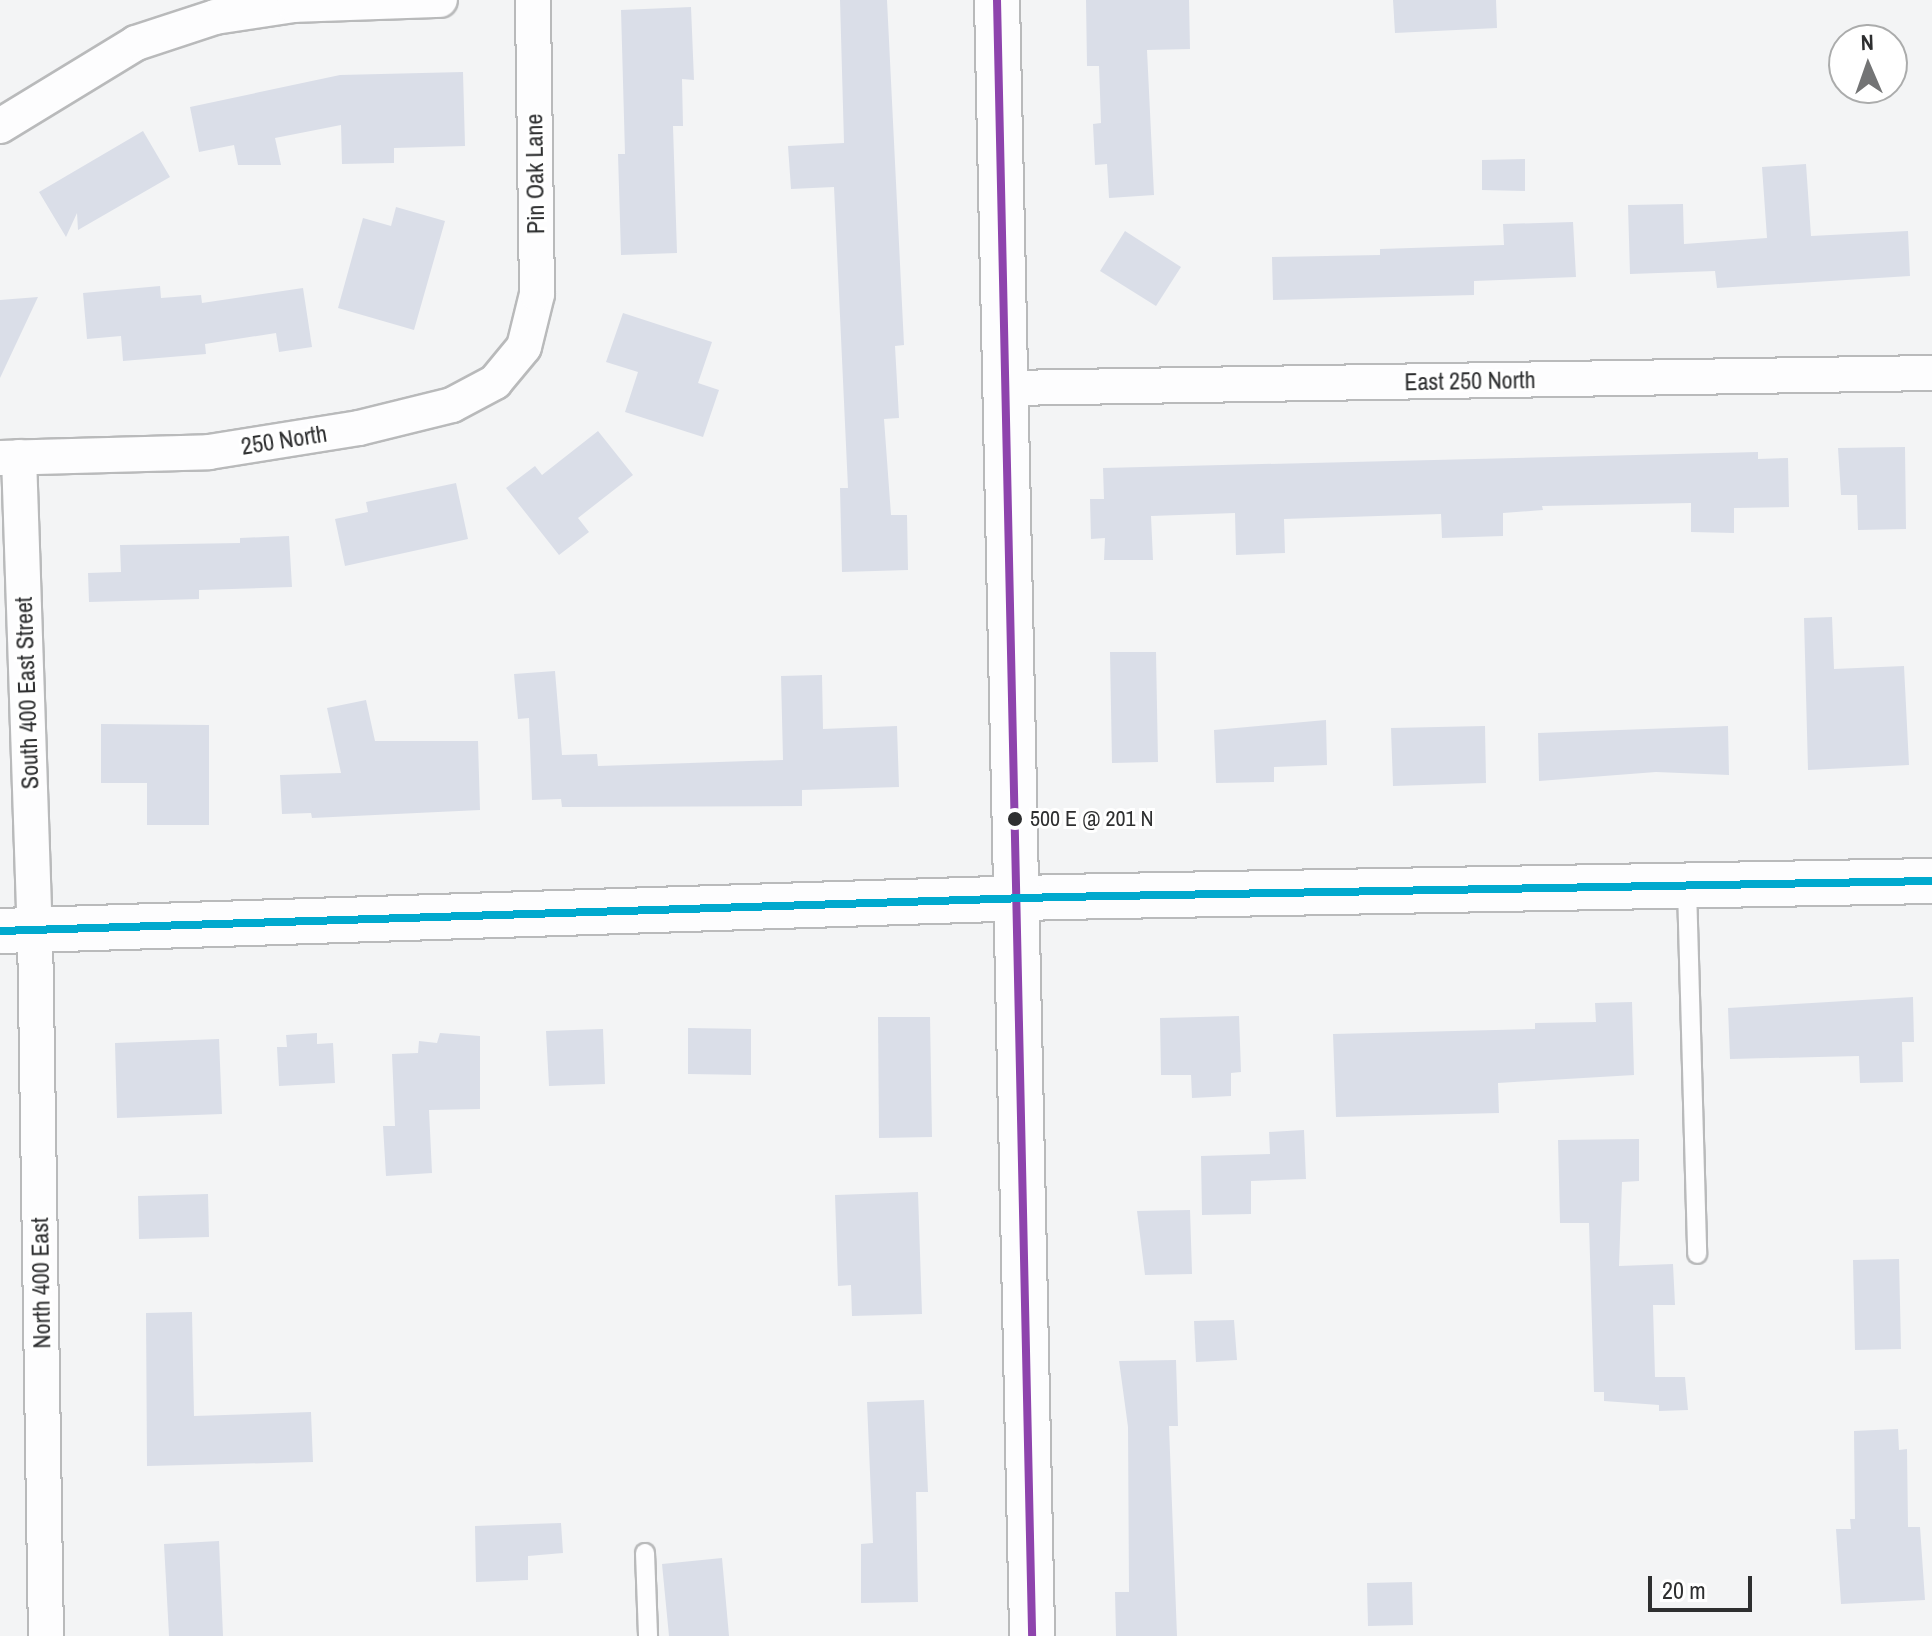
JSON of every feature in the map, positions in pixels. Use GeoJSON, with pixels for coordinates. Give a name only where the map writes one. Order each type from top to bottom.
{"type":"FeatureCollection","features":[{"type":"Feature","properties":{"kind":"main road"},"geometry":{"type":"LineString","coordinates":[[997,0],[1019,899],[1032,1636]]}},
{"type":"Feature","properties":{"kind":"main road"},"geometry":{"type":"LineString","coordinates":[[18,930],[1019,899],[1932,881]]}},
{"type":"Feature","properties":{"kind":"street"},"geometry":{"type":"LineString","coordinates":[[0,126],[136,43],[215,17],[294,5],[440,0]]}},
{"type":"Feature","properties":{"kind":"street","name":"Pin Oak Lane"},"geometry":{"type":"LineString","coordinates":[[524,347],[537,294],[533,0]]}},
{"type":"Feature","properties":{"kind":"street","name":"250 North"},"geometry":{"type":"LineString","coordinates":[[10,458],[209,452],[359,428],[452,405],[495,382],[524,347]]}},
{"type":"Feature","properties":{"kind":"street","name":"East 250 North"},"geometry":{"type":"LineString","coordinates":[[1008,388],[1932,373]]}},
{"type":"Feature","properties":{"kind":"street","name":"South 400 East Street"},"geometry":{"type":"LineString","coordinates":[[10,458],[18,930]]}},
{"type":"Feature","properties":{"kind":"street","name":"North 400 East"},"geometry":{"type":"LineString","coordinates":[[18,930],[46,1636]]}},
{"type":"Feature","properties":{"kind":"lane"},"geometry":{"type":"LineString","coordinates":[[1687,888],[1697,1254]]}},
{"type":"Feature","properties":{"kind":"lane"},"geometry":{"type":"LineString","coordinates":[[645,1553],[648,1636]]}},
{"type":"Feature","properties":{"kind":"building"},"geometry":{"type":"Polygon","coordinates":[[[840,0],[887,0],[904,345],[895,346],[899,418],[884,419],[891,515],[907,515],[908,570],[842,572],[840,488],[848,488],[834,187],[791,189],[788,146],[844,143],[840,0]]]}},
{"type":"Feature","properties":{"kind":"building"},"geometry":{"type":"Polygon","coordinates":[[[1086,0],[1189,0],[1190,49],[1147,50],[1154,195],[1109,198],[1107,164],[1095,165],[1093,124],[1101,123],[1099,66],[1087,66],[1086,0]]]}},
{"type":"Feature","properties":{"kind":"building"},"geometry":{"type":"Polygon","coordinates":[[[1393,0],[1496,0],[1497,28],[1395,33],[1393,0]]]}},
{"type":"Feature","properties":{"kind":"building"},"geometry":{"type":"Polygon","coordinates":[[[691,7],[694,80],[682,79],[683,126],[673,126],[677,253],[621,255],[618,154],[625,154],[621,10],[691,7]]]}},
{"type":"Feature","properties":{"kind":"building"},"geometry":{"type":"Polygon","coordinates":[[[463,72],[465,146],[394,148],[394,163],[342,164],[341,125],[275,138],[281,165],[238,165],[234,145],[199,152],[190,107],[340,75],[463,72]]]}},
{"type":"Feature","properties":{"kind":"building"},"geometry":{"type":"Polygon","coordinates":[[[143,131],[170,177],[78,230],[77,213],[66,237],[39,192],[143,131]]]}},
{"type":"Feature","properties":{"kind":"building"},"geometry":{"type":"Polygon","coordinates":[[[1525,159],[1525,191],[1482,190],[1482,160],[1525,159]]]}},
{"type":"Feature","properties":{"kind":"building"},"geometry":{"type":"Polygon","coordinates":[[[1806,164],[1811,236],[1908,231],[1910,276],[1717,288],[1715,271],[1630,274],[1628,205],[1683,204],[1684,244],[1767,238],[1762,167],[1806,164]]]}},
{"type":"Feature","properties":{"kind":"building"},"geometry":{"type":"Polygon","coordinates":[[[396,207],[445,221],[414,330],[338,308],[363,218],[391,226],[396,207]]]}},
{"type":"Feature","properties":{"kind":"building"},"geometry":{"type":"Polygon","coordinates":[[[1573,222],[1576,277],[1474,281],[1474,295],[1273,300],[1272,257],[1380,255],[1380,249],[1504,245],[1503,224],[1573,222]]]}},
{"type":"Feature","properties":{"kind":"building"},"geometry":{"type":"Polygon","coordinates":[[[1125,231],[1181,267],[1156,306],[1100,271],[1125,231]]]}},
{"type":"Feature","properties":{"kind":"building"},"geometry":{"type":"Polygon","coordinates":[[[160,286],[161,298],[201,295],[202,303],[303,288],[312,347],[279,352],[276,333],[205,344],[206,354],[123,361],[121,336],[87,339],[83,293],[160,286]]]}},
{"type":"Feature","properties":{"kind":"building"},"geometry":{"type":"Polygon","coordinates":[[[38,297],[0,378],[0,300],[38,297]]]}},
{"type":"Feature","properties":{"kind":"building"},"geometry":{"type":"Polygon","coordinates":[[[623,313],[712,342],[698,383],[719,390],[703,437],[625,412],[638,372],[606,362],[623,313]]]}},
{"type":"Feature","properties":{"kind":"building"},"geometry":{"type":"Polygon","coordinates":[[[598,431],[633,475],[578,518],[589,532],[559,555],[506,488],[535,466],[542,475],[598,431]]]}},
{"type":"Feature","properties":{"kind":"building"},"geometry":{"type":"Polygon","coordinates":[[[1905,447],[1906,529],[1858,530],[1857,495],[1841,495],[1838,448],[1905,447]]]}},
{"type":"Feature","properties":{"kind":"building"},"geometry":{"type":"Polygon","coordinates":[[[1758,452],[1758,459],[1788,458],[1789,507],[1734,508],[1734,533],[1691,532],[1691,503],[1542,506],[1543,510],[1503,513],[1503,536],[1442,538],[1441,514],[1284,519],[1285,553],[1236,555],[1235,513],[1151,516],[1153,560],[1104,560],[1105,538],[1091,539],[1090,499],[1104,499],[1103,468],[1758,452]]]}},
{"type":"Feature","properties":{"kind":"building"},"geometry":{"type":"Polygon","coordinates":[[[456,483],[468,539],[345,566],[335,519],[368,512],[366,502],[456,483]]]}},
{"type":"Feature","properties":{"kind":"building"},"geometry":{"type":"Polygon","coordinates":[[[289,536],[292,587],[199,590],[199,599],[89,602],[88,573],[121,572],[120,545],[240,543],[240,538],[289,536]]]}},
{"type":"Feature","properties":{"kind":"building"},"geometry":{"type":"Polygon","coordinates":[[[1832,617],[1834,669],[1904,666],[1909,765],[1808,770],[1804,618],[1832,617]]]}},
{"type":"Feature","properties":{"kind":"building"},"geometry":{"type":"Polygon","coordinates":[[[1110,652],[1156,652],[1158,762],[1112,763],[1110,652]]]}},
{"type":"Feature","properties":{"kind":"building"},"geometry":{"type":"Polygon","coordinates":[[[555,671],[562,755],[597,754],[598,766],[783,760],[781,676],[822,675],[823,729],[897,726],[899,787],[802,790],[802,806],[562,807],[561,799],[532,800],[529,718],[518,719],[514,674],[555,671]]]}},
{"type":"Feature","properties":{"kind":"building"},"geometry":{"type":"Polygon","coordinates":[[[366,700],[375,741],[478,741],[480,810],[312,818],[311,813],[282,814],[280,775],[341,773],[327,708],[366,700]]]}},
{"type":"Feature","properties":{"kind":"building"},"geometry":{"type":"Polygon","coordinates":[[[1326,720],[1327,765],[1274,767],[1274,782],[1216,783],[1214,730],[1326,720]]]}},
{"type":"Feature","properties":{"kind":"building"},"geometry":{"type":"Polygon","coordinates":[[[101,724],[209,725],[209,825],[147,825],[147,783],[101,783],[101,724]]]}},
{"type":"Feature","properties":{"kind":"building"},"geometry":{"type":"Polygon","coordinates":[[[1485,726],[1486,783],[1393,786],[1391,728],[1485,726]]]}},
{"type":"Feature","properties":{"kind":"building"},"geometry":{"type":"Polygon","coordinates":[[[1728,726],[1729,775],[1656,772],[1539,781],[1538,733],[1728,726]]]}},
{"type":"Feature","properties":{"kind":"building"},"geometry":{"type":"Polygon","coordinates":[[[1913,997],[1914,1042],[1902,1042],[1903,1082],[1860,1083],[1859,1056],[1730,1059],[1728,1008],[1913,997]]]}},
{"type":"Feature","properties":{"kind":"building"},"geometry":{"type":"Polygon","coordinates":[[[1632,1002],[1634,1075],[1498,1083],[1499,1113],[1336,1117],[1333,1034],[1535,1029],[1535,1023],[1596,1022],[1595,1003],[1632,1002]]]}},
{"type":"Feature","properties":{"kind":"building"},"geometry":{"type":"Polygon","coordinates":[[[1239,1016],[1241,1072],[1231,1073],[1231,1096],[1192,1098],[1191,1075],[1161,1075],[1160,1018],[1239,1016]]]}},
{"type":"Feature","properties":{"kind":"building"},"geometry":{"type":"Polygon","coordinates":[[[878,1017],[930,1017],[932,1137],[879,1138],[878,1017]]]}},
{"type":"Feature","properties":{"kind":"building"},"geometry":{"type":"Polygon","coordinates":[[[688,1028],[751,1029],[751,1075],[688,1074],[688,1028]]]}},
{"type":"Feature","properties":{"kind":"building"},"geometry":{"type":"Polygon","coordinates":[[[603,1029],[605,1084],[549,1086],[546,1031],[603,1029]]]}},
{"type":"Feature","properties":{"kind":"building"},"geometry":{"type":"Polygon","coordinates":[[[317,1033],[317,1044],[333,1043],[335,1083],[279,1086],[277,1047],[287,1047],[286,1035],[317,1033]]]}},
{"type":"Feature","properties":{"kind":"building"},"geometry":{"type":"Polygon","coordinates":[[[440,1033],[480,1036],[480,1109],[429,1110],[432,1173],[386,1176],[383,1126],[395,1126],[392,1054],[418,1053],[419,1041],[437,1043],[440,1033]]]}},
{"type":"Feature","properties":{"kind":"building"},"geometry":{"type":"Polygon","coordinates":[[[219,1039],[222,1114],[117,1118],[115,1043],[219,1039]]]}},
{"type":"Feature","properties":{"kind":"building"},"geometry":{"type":"Polygon","coordinates":[[[1304,1130],[1306,1179],[1251,1181],[1251,1214],[1202,1215],[1201,1156],[1270,1154],[1269,1132],[1304,1130]]]}},
{"type":"Feature","properties":{"kind":"building"},"geometry":{"type":"Polygon","coordinates":[[[1639,1139],[1639,1181],[1622,1182],[1619,1266],[1673,1264],[1675,1305],[1653,1305],[1655,1377],[1685,1377],[1688,1410],[1659,1411],[1659,1405],[1604,1401],[1604,1392],[1594,1392],[1589,1223],[1560,1223],[1558,1140],[1639,1139]]]}},
{"type":"Feature","properties":{"kind":"building"},"geometry":{"type":"Polygon","coordinates":[[[918,1192],[922,1314],[852,1316],[851,1285],[838,1286],[835,1195],[918,1192]]]}},
{"type":"Feature","properties":{"kind":"building"},"geometry":{"type":"Polygon","coordinates":[[[208,1194],[209,1237],[139,1239],[138,1196],[208,1194]]]}},
{"type":"Feature","properties":{"kind":"building"},"geometry":{"type":"Polygon","coordinates":[[[1190,1210],[1192,1274],[1145,1275],[1137,1211],[1190,1210]]]}},
{"type":"Feature","properties":{"kind":"building"},"geometry":{"type":"Polygon","coordinates":[[[1899,1259],[1901,1349],[1855,1350],[1853,1260],[1899,1259]]]}},
{"type":"Feature","properties":{"kind":"building"},"geometry":{"type":"Polygon","coordinates":[[[192,1312],[194,1416],[311,1412],[313,1462],[147,1466],[146,1313],[192,1312]]]}},
{"type":"Feature","properties":{"kind":"building"},"geometry":{"type":"Polygon","coordinates":[[[1234,1320],[1237,1360],[1196,1362],[1194,1321],[1234,1320]]]}},
{"type":"Feature","properties":{"kind":"building"},"geometry":{"type":"Polygon","coordinates":[[[1176,1360],[1178,1426],[1169,1426],[1177,1636],[1116,1636],[1115,1592],[1129,1592],[1128,1427],[1119,1361],[1176,1360]]]}},
{"type":"Feature","properties":{"kind":"building"},"geometry":{"type":"Polygon","coordinates":[[[924,1400],[928,1492],[916,1492],[918,1602],[861,1603],[861,1544],[873,1543],[867,1402],[924,1400]]]}},
{"type":"Feature","properties":{"kind":"building"},"geometry":{"type":"Polygon","coordinates":[[[1898,1429],[1899,1450],[1907,1449],[1908,1527],[1920,1527],[1925,1600],[1841,1604],[1836,1529],[1851,1529],[1850,1519],[1855,1519],[1854,1431],[1898,1429]]]}},
{"type":"Feature","properties":{"kind":"building"},"geometry":{"type":"Polygon","coordinates":[[[561,1523],[563,1553],[528,1556],[528,1580],[476,1582],[475,1526],[561,1523]]]}},
{"type":"Feature","properties":{"kind":"building"},"geometry":{"type":"Polygon","coordinates":[[[219,1541],[223,1636],[169,1636],[164,1544],[219,1541]]]}},
{"type":"Feature","properties":{"kind":"building"},"geometry":{"type":"Polygon","coordinates":[[[722,1558],[729,1636],[669,1636],[662,1564],[722,1558]]]}},
{"type":"Feature","properties":{"kind":"building"},"geometry":{"type":"Polygon","coordinates":[[[1412,1582],[1413,1625],[1368,1626],[1367,1583],[1412,1582]]]}},
{"type":"Feature","properties":{"kind":"transit line"},"geometry":{"type":"LineString","coordinates":[[997,0],[1032,1636]]}},
{"type":"Feature","properties":{"kind":"transit line"},"geometry":{"type":"LineString","coordinates":[[0,931],[1059,897],[1932,881]]}},
{"type":"Feature","properties":{"kind":"place","name":"500 E @ 201 N"},"geometry":{"type":"Point","coordinates":[1015,819]}}]}
